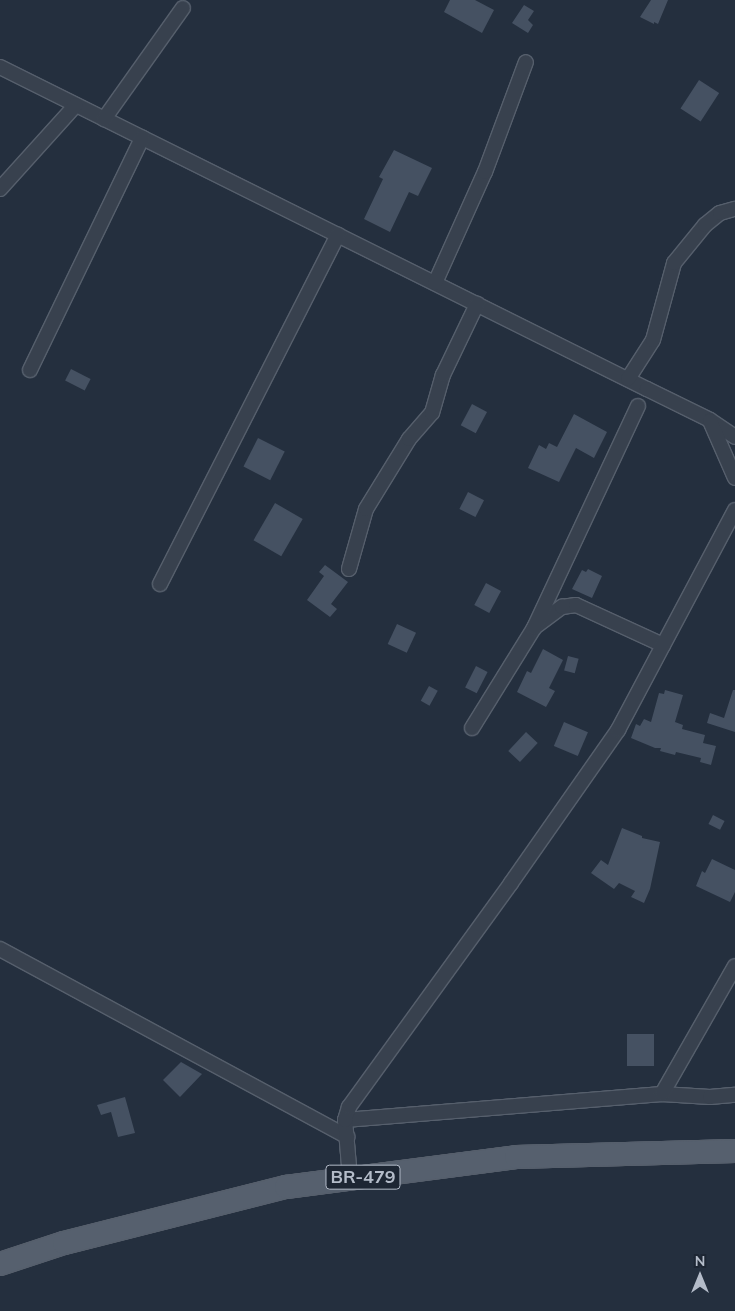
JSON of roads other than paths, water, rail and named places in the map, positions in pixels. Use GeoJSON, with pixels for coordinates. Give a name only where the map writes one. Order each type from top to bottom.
{"type":"FeatureCollection","features":[{"type":"Feature","properties":{"kind":"main road","name":"BR-479"},"geometry":{"type":"LineString","coordinates":[[0,1264],[64,1243],[286,1187],[516,1157],[735,1151]]}},
{"type":"Feature","properties":{"kind":"street"},"geometry":{"type":"LineString","coordinates":[[104,119],[183,8]]}},
{"type":"Feature","properties":{"kind":"street"},"geometry":{"type":"LineString","coordinates":[[435,283],[485,172],[526,62]]}},
{"type":"Feature","properties":{"kind":"street"},"geometry":{"type":"LineString","coordinates":[[0,67],[710,420],[735,437]]}},
{"type":"Feature","properties":{"kind":"street"},"geometry":{"type":"LineString","coordinates":[[0,189],[76,105]]}},
{"type":"Feature","properties":{"kind":"street"},"geometry":{"type":"LineString","coordinates":[[30,370],[142,138]]}},
{"type":"Feature","properties":{"kind":"street"},"geometry":{"type":"LineString","coordinates":[[628,379],[653,340],[674,263],[705,225],[720,213],[734,209]]}},
{"type":"Feature","properties":{"kind":"street"},"geometry":{"type":"LineString","coordinates":[[160,584],[338,235]]}},
{"type":"Feature","properties":{"kind":"street"},"geometry":{"type":"LineString","coordinates":[[349,569],[366,509],[410,439],[432,413],[443,375],[478,304]]}},
{"type":"Feature","properties":{"kind":"street"},"geometry":{"type":"LineString","coordinates":[[472,728],[534,628],[638,406]]}},
{"type":"Feature","properties":{"kind":"street"},"geometry":{"type":"LineString","coordinates":[[710,420],[735,478]]}},
{"type":"Feature","properties":{"kind":"street"},"geometry":{"type":"LineString","coordinates":[[350,1178],[345,1120],[349,1106],[511,883],[618,730],[735,510]]}},
{"type":"Feature","properties":{"kind":"street"},"geometry":{"type":"LineString","coordinates":[[534,628],[562,608],[576,604],[663,645]]}},
{"type":"Feature","properties":{"kind":"street"},"geometry":{"type":"LineString","coordinates":[[0,949],[347,1137]]}},
{"type":"Feature","properties":{"kind":"street"},"geometry":{"type":"LineString","coordinates":[[662,1094],[735,966]]}},
{"type":"Feature","properties":{"kind":"street"},"geometry":{"type":"LineString","coordinates":[[345,1120],[662,1094],[710,1097],[735,1095]]}}]}
